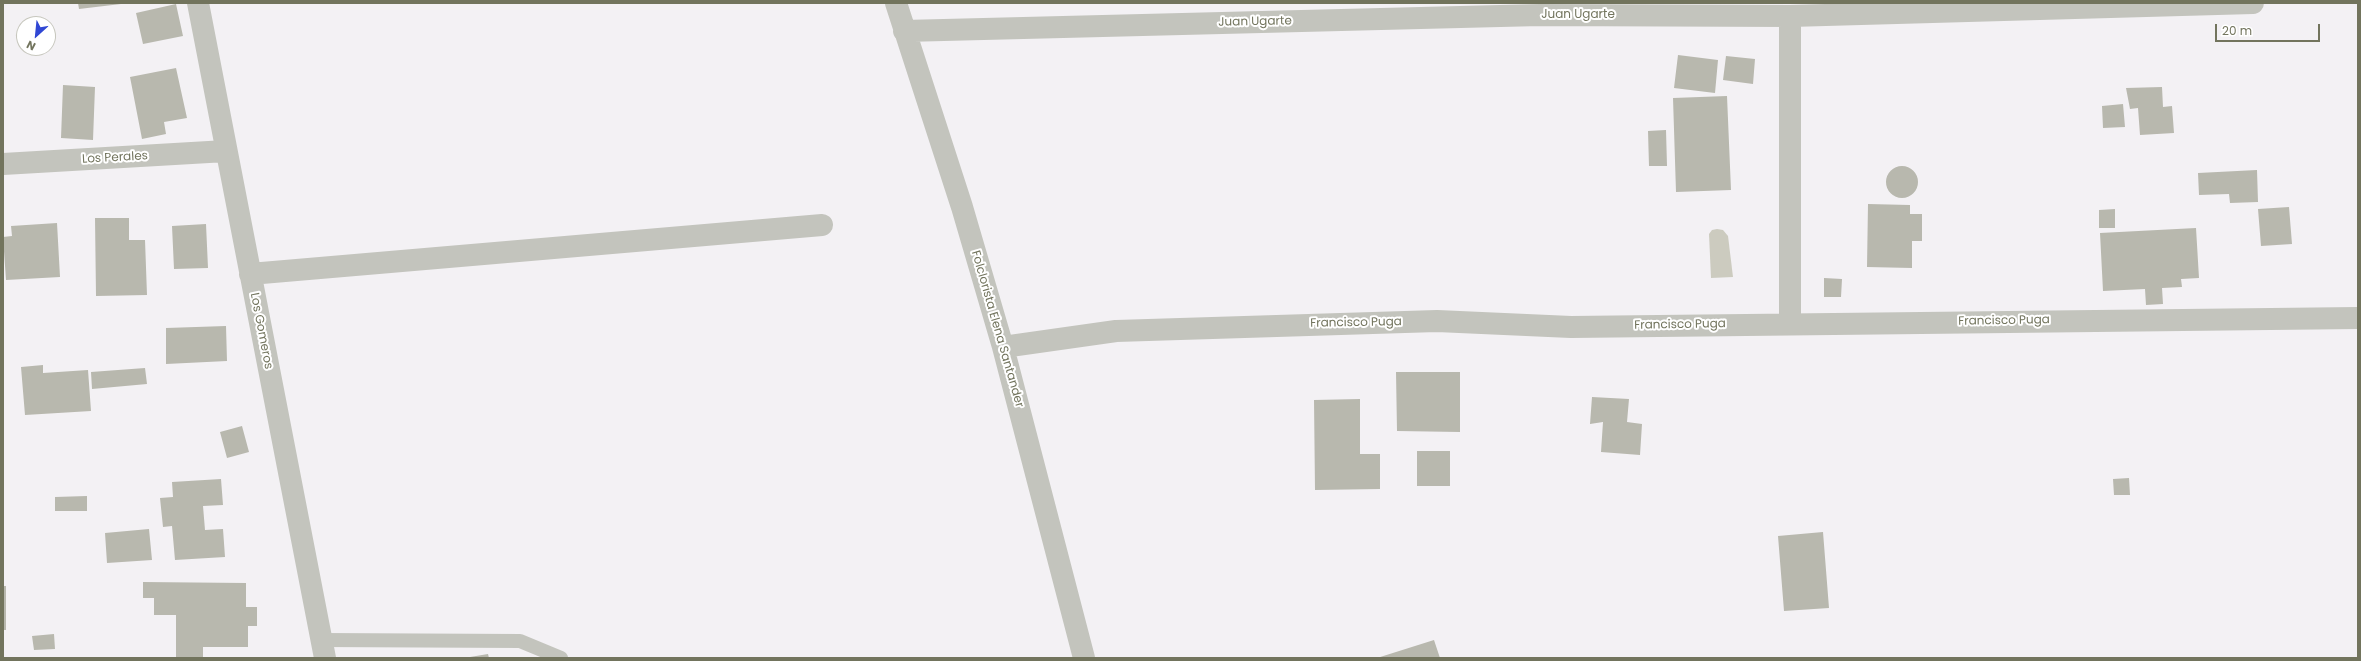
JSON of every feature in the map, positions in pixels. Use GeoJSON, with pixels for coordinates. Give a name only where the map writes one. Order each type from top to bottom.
{"type":"FeatureCollection","features":[{"type":"Feature","properties":{"kind":"street","name":"Los Gomeros"},"geometry":{"type":"LineString","coordinates":[[198,3],[323,649]]}},
{"type":"Feature","properties":{"kind":"street","name":"Folclorista Elena Santander"},"geometry":{"type":"LineString","coordinates":[[896,3],[904,32],[962,207],[1003,347],[1084,658]]}},
{"type":"Feature","properties":{"kind":"street","name":"Juan Ugarte"},"geometry":{"type":"LineString","coordinates":[[904,32],[1540,15],[1790,16],[2253,3]]}},
{"type":"Feature","properties":{"kind":"street"},"geometry":{"type":"LineString","coordinates":[[1790,16],[1790,324]]}},
{"type":"Feature","properties":{"kind":"street","name":"Los Perales"},"geometry":{"type":"LineString","coordinates":[[3,164],[226,151]]}},
{"type":"Feature","properties":{"kind":"street"},"geometry":{"type":"LineString","coordinates":[[250,274],[822,225]]}},
{"type":"Feature","properties":{"kind":"street","name":"Francisco Puga"},"geometry":{"type":"LineString","coordinates":[[1003,347],[1116,331],[1437,321],[1570,327],[2358,318]]}},
{"type":"Feature","properties":{"kind":"lane"},"geometry":{"type":"LineString","coordinates":[[323,649],[520,641],[561,658]]}},
{"type":"Feature","properties":{"kind":"shaded area"},"geometry":{"type":"Polygon","coordinates":[[[1712,230],[1723,230],[1728,236],[1733,277],[1711,278],[1709,234],[1712,230]]]}},
{"type":"Feature","properties":{"kind":"building"},"geometry":{"type":"Polygon","coordinates":[[[78,3],[121,3],[121,4],[79,9],[78,3]]]}},
{"type":"Feature","properties":{"kind":"building"},"geometry":{"type":"Polygon","coordinates":[[[176,4],[183,36],[143,44],[136,13],[176,4]]]}},
{"type":"Feature","properties":{"kind":"building"},"geometry":{"type":"Polygon","coordinates":[[[1678,55],[1718,60],[1715,93],[1674,88],[1678,55]]]}},
{"type":"Feature","properties":{"kind":"building"},"geometry":{"type":"Polygon","coordinates":[[[1726,56],[1755,59],[1753,84],[1723,80],[1726,56]]]}},
{"type":"Feature","properties":{"kind":"building"},"geometry":{"type":"Polygon","coordinates":[[[176,68],[187,118],[164,122],[166,134],[142,139],[130,77],[176,68]]]}},
{"type":"Feature","properties":{"kind":"building"},"geometry":{"type":"Polygon","coordinates":[[[63,85],[95,87],[93,140],[61,138],[63,85]]]}},
{"type":"Feature","properties":{"kind":"building"},"geometry":{"type":"Polygon","coordinates":[[[2162,87],[2163,107],[2172,106],[2174,133],[2140,135],[2138,108],[2130,109],[2126,88],[2162,87]]]}},
{"type":"Feature","properties":{"kind":"building"},"geometry":{"type":"Polygon","coordinates":[[[1727,96],[1731,190],[1676,192],[1673,98],[1727,96]]]}},
{"type":"Feature","properties":{"kind":"building"},"geometry":{"type":"Polygon","coordinates":[[[2123,104],[2125,127],[2103,128],[2102,106],[2123,104]]]}},
{"type":"Feature","properties":{"kind":"building"},"geometry":{"type":"Polygon","coordinates":[[[1666,130],[1667,166],[1649,166],[1648,131],[1666,130]]]}},
{"type":"Feature","properties":{"kind":"building"},"geometry":{"type":"Polygon","coordinates":[[[1899,166],[1905,166],[1915,173],[1918,182],[1917,188],[1911,195],[1905,198],[1899,198],[1889,191],[1886,185],[1886,179],[1893,169],[1899,166]]]}},
{"type":"Feature","properties":{"kind":"building"},"geometry":{"type":"Polygon","coordinates":[[[2257,170],[2258,202],[2230,203],[2229,194],[2199,195],[2198,173],[2257,170]]]}},
{"type":"Feature","properties":{"kind":"building"},"geometry":{"type":"Polygon","coordinates":[[[1868,204],[1910,205],[1910,214],[1922,214],[1922,241],[1912,241],[1912,268],[1867,267],[1868,204]]]}},
{"type":"Feature","properties":{"kind":"building"},"geometry":{"type":"Polygon","coordinates":[[[2289,207],[2292,244],[2261,246],[2258,209],[2289,207]]]}},
{"type":"Feature","properties":{"kind":"building"},"geometry":{"type":"Polygon","coordinates":[[[2115,209],[2115,228],[2099,228],[2099,210],[2115,209]]]}},
{"type":"Feature","properties":{"kind":"building"},"geometry":{"type":"Polygon","coordinates":[[[95,218],[129,218],[129,240],[145,240],[147,295],[96,296],[95,218]]]}},
{"type":"Feature","properties":{"kind":"building"},"geometry":{"type":"Polygon","coordinates":[[[57,223],[60,277],[6,280],[3,237],[12,236],[11,226],[57,223]]]}},
{"type":"Feature","properties":{"kind":"building"},"geometry":{"type":"Polygon","coordinates":[[[206,224],[208,268],[174,269],[172,226],[206,224]]]}},
{"type":"Feature","properties":{"kind":"building"},"geometry":{"type":"Polygon","coordinates":[[[2196,228],[2199,278],[2181,279],[2182,287],[2162,288],[2163,304],[2146,305],[2145,289],[2103,291],[2100,233],[2196,228]]]}},
{"type":"Feature","properties":{"kind":"building"},"geometry":{"type":"Polygon","coordinates":[[[1824,278],[1842,279],[1841,297],[1824,297],[1824,278]]]}},
{"type":"Feature","properties":{"kind":"building"},"geometry":{"type":"Polygon","coordinates":[[[226,326],[227,361],[166,364],[166,328],[226,326]]]}},
{"type":"Feature","properties":{"kind":"building"},"geometry":{"type":"Polygon","coordinates":[[[43,365],[43,373],[88,370],[91,411],[25,415],[21,367],[43,365]]]}},
{"type":"Feature","properties":{"kind":"building"},"geometry":{"type":"Polygon","coordinates":[[[145,368],[147,384],[92,389],[91,372],[145,368]]]}},
{"type":"Feature","properties":{"kind":"building"},"geometry":{"type":"Polygon","coordinates":[[[1396,372],[1460,372],[1460,432],[1397,431],[1396,372]]]}},
{"type":"Feature","properties":{"kind":"building"},"geometry":{"type":"Polygon","coordinates":[[[1592,397],[1629,399],[1627,422],[1642,424],[1640,455],[1601,452],[1603,422],[1590,424],[1592,397]]]}},
{"type":"Feature","properties":{"kind":"building"},"geometry":{"type":"Polygon","coordinates":[[[1360,399],[1360,454],[1380,454],[1380,489],[1315,490],[1314,400],[1360,399]]]}},
{"type":"Feature","properties":{"kind":"building"},"geometry":{"type":"Polygon","coordinates":[[[242,426],[249,452],[227,458],[220,432],[242,426]]]}},
{"type":"Feature","properties":{"kind":"building"},"geometry":{"type":"Polygon","coordinates":[[[1417,451],[1450,451],[1450,486],[1417,486],[1417,451]]]}},
{"type":"Feature","properties":{"kind":"building"},"geometry":{"type":"Polygon","coordinates":[[[2129,478],[2130,495],[2114,495],[2113,479],[2129,478]]]}},
{"type":"Feature","properties":{"kind":"building"},"geometry":{"type":"Polygon","coordinates":[[[221,479],[223,505],[203,506],[205,530],[223,529],[225,557],[175,560],[172,526],[163,527],[160,498],[173,497],[172,482],[221,479]]]}},
{"type":"Feature","properties":{"kind":"building"},"geometry":{"type":"Polygon","coordinates":[[[87,496],[87,511],[55,511],[55,497],[87,496]]]}},
{"type":"Feature","properties":{"kind":"building"},"geometry":{"type":"Polygon","coordinates":[[[149,529],[152,560],[107,563],[105,533],[149,529]]]}},
{"type":"Feature","properties":{"kind":"building"},"geometry":{"type":"Polygon","coordinates":[[[1823,532],[1829,608],[1784,611],[1778,536],[1823,532]]]}},
{"type":"Feature","properties":{"kind":"building"},"geometry":{"type":"Polygon","coordinates":[[[143,582],[246,583],[246,607],[257,607],[257,626],[248,626],[248,647],[203,647],[203,658],[176,658],[176,615],[154,615],[154,598],[143,598],[143,582]]]}},
{"type":"Feature","properties":{"kind":"building"},"geometry":{"type":"Polygon","coordinates":[[[3,586],[6,586],[6,630],[3,630],[3,586]]]}},
{"type":"Feature","properties":{"kind":"building"},"geometry":{"type":"Polygon","coordinates":[[[54,634],[55,649],[34,650],[32,636],[54,634]]]}},
{"type":"Feature","properties":{"kind":"building"},"geometry":{"type":"Polygon","coordinates":[[[1434,640],[1440,658],[1377,658],[1434,640]]]}},
{"type":"Feature","properties":{"kind":"building"},"geometry":{"type":"Polygon","coordinates":[[[488,654],[489,658],[470,658],[470,657],[488,654]]]}}]}
